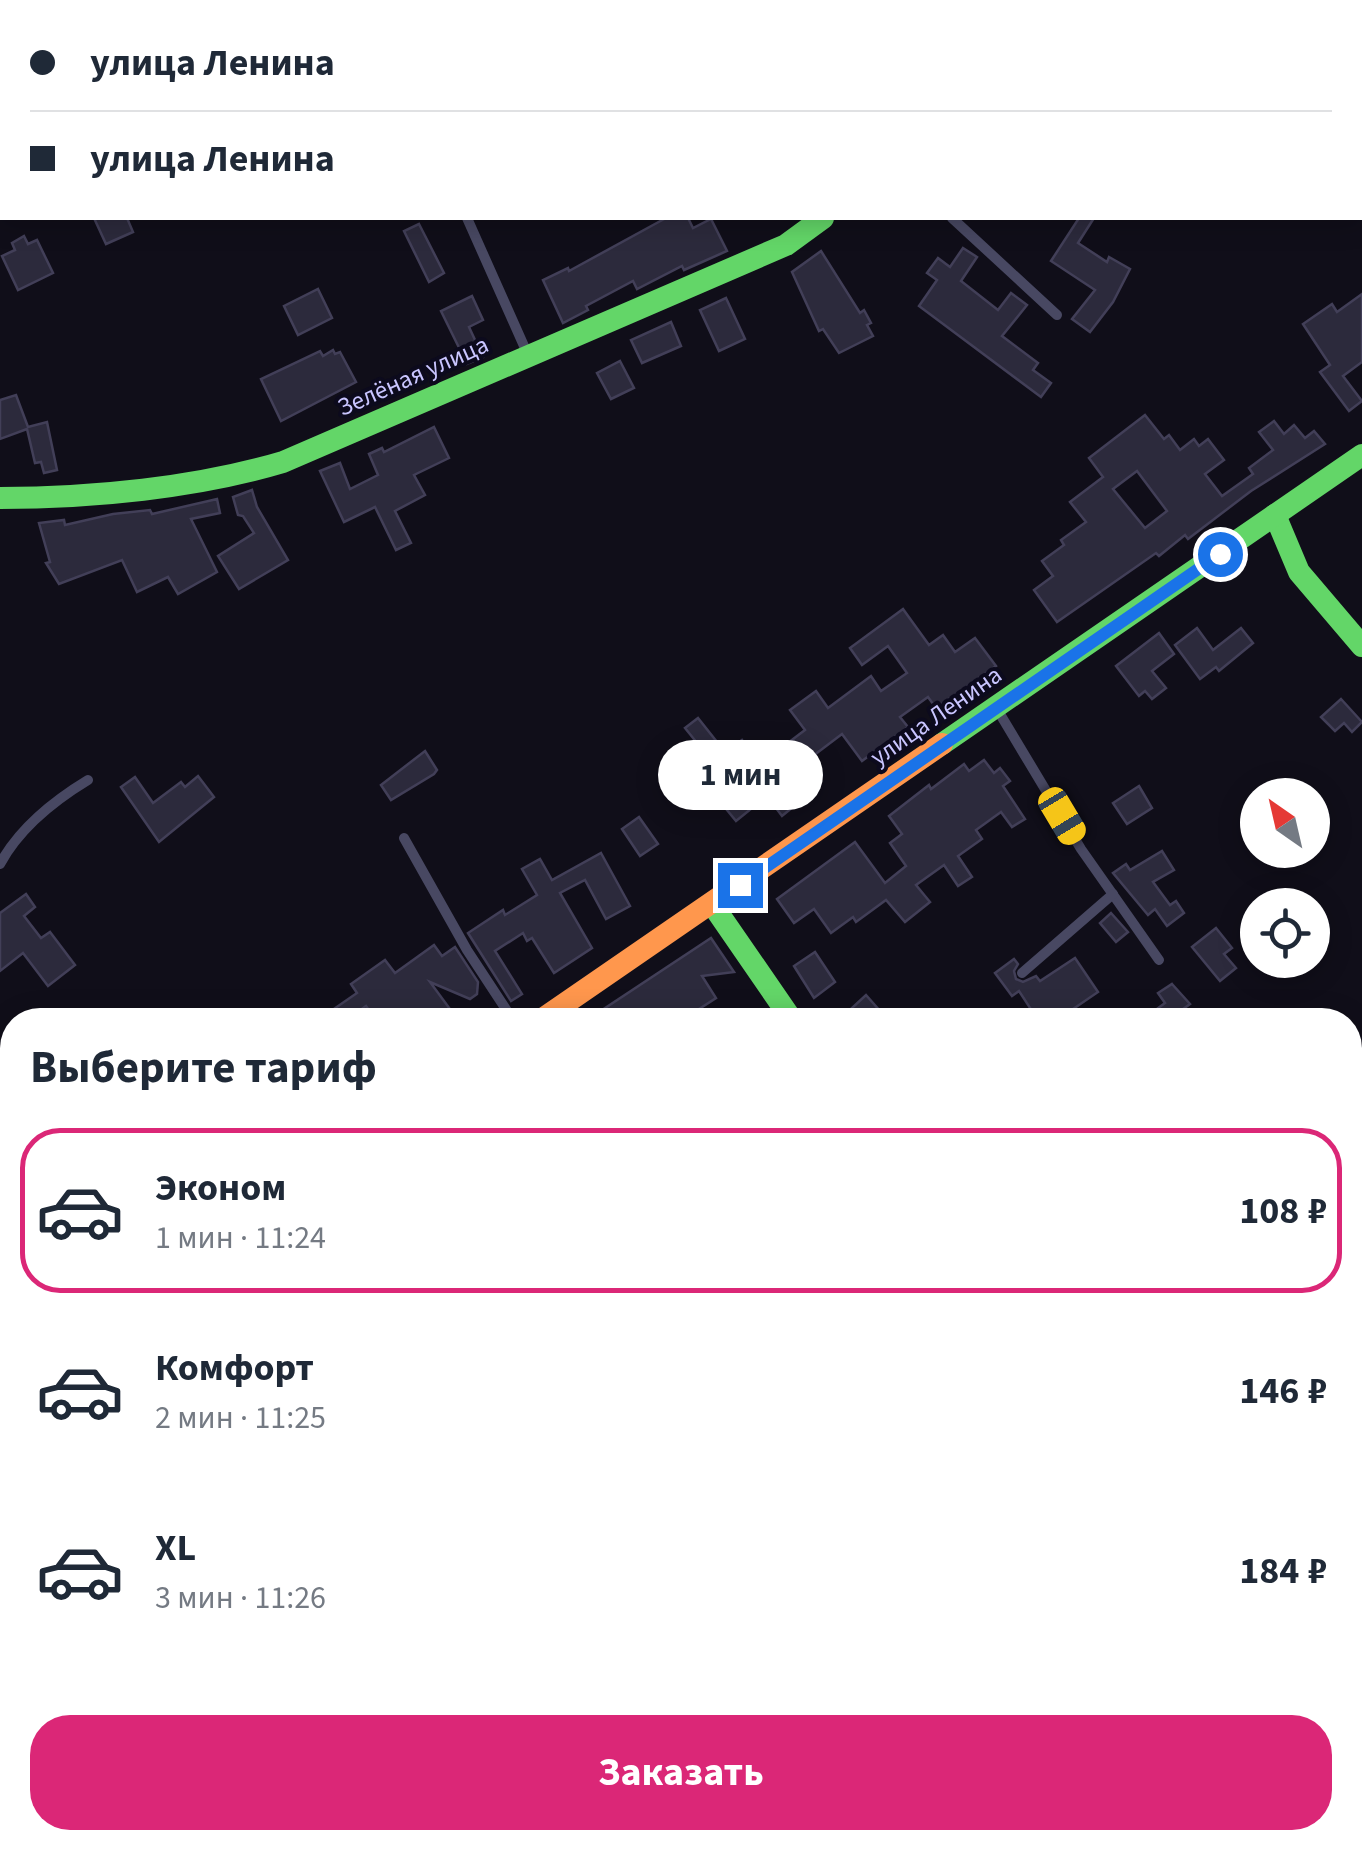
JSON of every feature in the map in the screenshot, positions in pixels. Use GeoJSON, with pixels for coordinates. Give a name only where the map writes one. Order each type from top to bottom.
{"type":"FeatureCollection","features":[{"type":"Feature","properties":{"kind":"street","name":"Зелёная улица"},"geometry":{"type":"LineString","coordinates":[[0,498],[56,499],[264,468],[594,331],[786,244],[820,220]]}},
{"type":"Feature","properties":{"kind":"street","name":"улица Ленина"},"geometry":{"type":"LineString","coordinates":[[559,1008],[1362,456]]}},
{"type":"Feature","properties":{"kind":"street"},"geometry":{"type":"LineString","coordinates":[[1275,516],[1299,572],[1362,646]]}},
{"type":"Feature","properties":{"kind":"street"},"geometry":{"type":"LineString","coordinates":[[712,904],[784,1008]]}},
{"type":"Feature","properties":{"kind":"lane"},"geometry":{"type":"LineString","coordinates":[[468,220],[528,356]]}},
{"type":"Feature","properties":{"kind":"lane"},"geometry":{"type":"LineString","coordinates":[[954,220],[1057,314]]}},
{"type":"Feature","properties":{"kind":"lane"},"geometry":{"type":"LineString","coordinates":[[996,708],[1081,849],[1159,960]]}},
{"type":"Feature","properties":{"kind":"lane"},"geometry":{"type":"LineString","coordinates":[[0,864],[48,809],[88,780]]}},
{"type":"Feature","properties":{"kind":"lane"},"geometry":{"type":"LineString","coordinates":[[404,838],[466,950],[505,1008]]}},
{"type":"Feature","properties":{"kind":"lane"},"geometry":{"type":"LineString","coordinates":[[1022,973],[1113,894]]}},
{"type":"Feature","properties":{"kind":"building"},"geometry":{"type":"Polygon","coordinates":[[[95,220],[128,220],[133,232],[106,244],[95,220]]]}},
{"type":"Feature","properties":{"kind":"building"},"geometry":{"type":"Polygon","coordinates":[[[662,220],[689,220],[693,228],[712,220],[727,251],[684,270],[682,266],[637,289],[633,281],[563,323],[543,280],[568,268],[569,271],[662,220]]]}},
{"type":"Feature","properties":{"kind":"building"},"geometry":{"type":"Polygon","coordinates":[[[1078,220],[1093,220],[1078,243],[1107,262],[1109,257],[1130,269],[1113,302],[1090,332],[1072,319],[1095,290],[1051,261],[1078,220]]]}},
{"type":"Feature","properties":{"kind":"building"},"geometry":{"type":"Polygon","coordinates":[[[419,224],[444,273],[429,282],[404,231],[419,224]]]}},
{"type":"Feature","properties":{"kind":"building"},"geometry":{"type":"Polygon","coordinates":[[[24,236],[28,244],[37,240],[53,273],[18,290],[2,256],[15,250],[12,243],[24,236]]]}},
{"type":"Feature","properties":{"kind":"building"},"geometry":{"type":"Polygon","coordinates":[[[963,248],[977,257],[961,281],[998,310],[1011,293],[1027,305],[1002,336],[1038,363],[1033,370],[1051,383],[1041,397],[919,306],[937,280],[927,273],[938,258],[950,267],[963,248]]]}},
{"type":"Feature","properties":{"kind":"building"},"geometry":{"type":"Polygon","coordinates":[[[821,251],[860,313],[864,310],[871,323],[867,325],[873,336],[839,353],[823,329],[819,331],[792,272],[821,251]]]}},
{"type":"Feature","properties":{"kind":"building"},"geometry":{"type":"Polygon","coordinates":[[[318,289],[332,318],[298,335],[284,306],[318,289]]]}},
{"type":"Feature","properties":{"kind":"building"},"geometry":{"type":"Polygon","coordinates":[[[1362,294],[1362,362],[1343,376],[1362,401],[1349,411],[1320,372],[1330,365],[1303,324],[1332,304],[1337,312],[1362,294]]]}},
{"type":"Feature","properties":{"kind":"building"},"geometry":{"type":"Polygon","coordinates":[[[472,296],[483,320],[469,327],[483,357],[467,364],[441,311],[472,296]]]}},
{"type":"Feature","properties":{"kind":"building"},"geometry":{"type":"Polygon","coordinates":[[[726,298],[745,339],[719,351],[700,310],[726,298]]]}},
{"type":"Feature","properties":{"kind":"building"},"geometry":{"type":"Polygon","coordinates":[[[671,322],[681,346],[642,363],[631,340],[671,322]]]}},
{"type":"Feature","properties":{"kind":"building"},"geometry":{"type":"Polygon","coordinates":[[[333,350],[335,354],[340,352],[356,382],[281,421],[261,379],[320,351],[323,356],[333,350]]]}},
{"type":"Feature","properties":{"kind":"building"},"geometry":{"type":"Polygon","coordinates":[[[620,361],[634,388],[611,399],[597,373],[620,361]]]}},
{"type":"Feature","properties":{"kind":"building"},"geometry":{"type":"Polygon","coordinates":[[[16,395],[28,427],[47,422],[57,470],[44,473],[41,462],[35,463],[27,429],[0,439],[0,400],[16,395]]]}},
{"type":"Feature","properties":{"kind":"building"},"geometry":{"type":"Polygon","coordinates":[[[1145,415],[1164,439],[1169,435],[1180,450],[1194,439],[1199,446],[1208,439],[1224,460],[1205,474],[1222,496],[1253,474],[1249,468],[1273,450],[1259,432],[1274,421],[1284,434],[1294,425],[1305,438],[1314,431],[1325,444],[1251,491],[1188,539],[1185,535],[1159,556],[1156,553],[1057,622],[1034,590],[1053,576],[1042,561],[1064,545],[1061,540],[1086,522],[1070,502],[1103,477],[1089,458],[1145,415]],[[1137,471],[1113,489],[1145,528],[1167,511],[1137,471]]]}},
{"type":"Feature","properties":{"kind":"building"},"geometry":{"type":"Polygon","coordinates":[[[434,427],[449,458],[414,475],[425,495],[395,511],[411,543],[396,550],[375,507],[344,522],[320,471],[340,463],[350,489],[378,475],[369,454],[382,448],[384,452],[434,427]]]}},
{"type":"Feature","properties":{"kind":"building"},"geometry":{"type":"Polygon","coordinates":[[[252,490],[257,507],[288,560],[239,589],[218,556],[254,533],[243,516],[238,515],[233,497],[252,490]]]}},
{"type":"Feature","properties":{"kind":"building"},"geometry":{"type":"Polygon","coordinates":[[[217,499],[220,513],[191,519],[217,572],[178,594],[168,577],[137,592],[122,560],[59,584],[46,563],[50,562],[39,523],[64,520],[65,525],[150,510],[152,514],[217,499]]]}},
{"type":"Feature","properties":{"kind":"building"},"geometry":{"type":"Polygon","coordinates":[[[903,609],[929,645],[943,635],[955,652],[975,638],[996,666],[936,708],[928,697],[900,717],[908,727],[862,761],[842,734],[776,784],[793,807],[782,816],[767,796],[736,821],[695,771],[710,759],[685,728],[698,718],[725,752],[742,740],[760,764],[805,730],[790,710],[816,691],[828,708],[871,676],[881,691],[907,673],[888,646],[862,665],[850,648],[903,609]]]}},
{"type":"Feature","properties":{"kind":"building"},"geometry":{"type":"Polygon","coordinates":[[[1197,628],[1213,650],[1241,628],[1253,643],[1219,671],[1216,667],[1200,679],[1175,645],[1197,628]]]}},
{"type":"Feature","properties":{"kind":"building"},"geometry":{"type":"Polygon","coordinates":[[[1159,633],[1174,654],[1152,671],[1166,688],[1152,699],[1145,691],[1139,696],[1116,666],[1159,633]]]}},
{"type":"Feature","properties":{"kind":"building"},"geometry":{"type":"Polygon","coordinates":[[[1341,699],[1362,722],[1352,732],[1344,723],[1335,731],[1321,717],[1341,699]]]}},
{"type":"Feature","properties":{"kind":"building"},"geometry":{"type":"Polygon","coordinates":[[[425,751],[437,770],[391,800],[381,785],[425,751]]]}},
{"type":"Feature","properties":{"kind":"building"},"geometry":{"type":"Polygon","coordinates":[[[984,760],[994,773],[1000,768],[1010,781],[1003,786],[1025,819],[1012,827],[1001,812],[976,830],[982,839],[958,856],[972,877],[958,886],[944,865],[916,885],[930,902],[905,922],[886,900],[856,922],[853,917],[831,933],[814,909],[794,923],[777,899],[855,842],[885,883],[906,866],[890,843],[902,834],[889,816],[964,764],[969,771],[984,760]]]}},
{"type":"Feature","properties":{"kind":"building"},"geometry":{"type":"Polygon","coordinates":[[[198,776],[214,797],[159,842],[121,787],[135,777],[153,803],[181,782],[185,787],[198,776]]]}},
{"type":"Feature","properties":{"kind":"building"},"geometry":{"type":"Polygon","coordinates":[[[1139,786],[1152,808],[1127,824],[1113,803],[1139,786]]]}},
{"type":"Feature","properties":{"kind":"building"},"geometry":{"type":"Polygon","coordinates":[[[639,817],[658,844],[640,856],[622,829],[639,817]]]}},
{"type":"Feature","properties":{"kind":"building"},"geometry":{"type":"Polygon","coordinates":[[[1162,851],[1174,870],[1153,882],[1170,905],[1176,901],[1184,913],[1167,926],[1155,909],[1148,915],[1113,873],[1126,864],[1130,870],[1162,851]]]}},
{"type":"Feature","properties":{"kind":"building"},"geometry":{"type":"Polygon","coordinates":[[[601,853],[630,906],[606,919],[585,880],[560,893],[592,948],[554,973],[532,938],[527,941],[523,933],[495,951],[522,994],[511,1001],[468,933],[503,910],[505,915],[537,895],[522,869],[540,859],[552,880],[601,853]]]}},
{"type":"Feature","properties":{"kind":"building"},"geometry":{"type":"Polygon","coordinates":[[[26,894],[35,907],[24,916],[41,938],[50,932],[75,965],[48,986],[23,953],[0,971],[0,913],[26,894]]]}},
{"type":"Feature","properties":{"kind":"building"},"geometry":{"type":"Polygon","coordinates":[[[1111,913],[1128,932],[1116,942],[1100,923],[1111,913]]]}},
{"type":"Feature","properties":{"kind":"building"},"geometry":{"type":"Polygon","coordinates":[[[1216,928],[1232,948],[1224,954],[1236,968],[1220,981],[1192,947],[1216,928]]]}},
{"type":"Feature","properties":{"kind":"building"},"geometry":{"type":"Polygon","coordinates":[[[711,938],[734,972],[702,976],[716,998],[701,1008],[605,1008],[711,938]]]}},
{"type":"Feature","properties":{"kind":"building"},"geometry":{"type":"Polygon","coordinates":[[[434,945],[442,956],[455,947],[478,982],[477,994],[470,999],[430,982],[449,1008],[335,1008],[357,993],[351,984],[385,960],[395,973],[434,945]]]}},
{"type":"Feature","properties":{"kind":"building"},"geometry":{"type":"Polygon","coordinates":[[[815,952],[835,982],[814,998],[794,966],[815,952]]]}},
{"type":"Feature","properties":{"kind":"building"},"geometry":{"type":"Polygon","coordinates":[[[1075,958],[1098,992],[1075,1008],[1030,1008],[1019,991],[1012,996],[995,973],[1014,959],[1018,964],[1014,971],[1016,979],[1023,982],[1036,976],[1040,981],[1075,958]]]}},
{"type":"Feature","properties":{"kind":"building"},"geometry":{"type":"Polygon","coordinates":[[[1172,984],[1190,1004],[1184,1008],[1158,1008],[1165,1003],[1158,993],[1172,984]]]}},
{"type":"Feature","properties":{"kind":"building"},"geometry":{"type":"Polygon","coordinates":[[[866,995],[877,1008],[852,1008],[866,995]]]}},
{"type":"Feature","properties":{"kind":"traffic: fast"},"geometry":{"type":"LineString","coordinates":[[0,498],[143,490],[215,479],[283,462],[786,245],[820,220]]}},
{"type":"Feature","properties":{"kind":"traffic: fast"},"geometry":{"type":"LineString","coordinates":[[942,744],[1362,455]]}},
{"type":"Feature","properties":{"kind":"traffic: fast"},"geometry":{"type":"LineString","coordinates":[[1275,515],[1299,572],[1362,646]]}},
{"type":"Feature","properties":{"kind":"traffic: fast"},"geometry":{"type":"LineString","coordinates":[[712,904],[784,1008]]}},
{"type":"Feature","properties":{"kind":"traffic: slow"},"geometry":{"type":"LineString","coordinates":[[558,1008],[942,744]]}},
{"type":"Feature","properties":{"kind":"route"},"geometry":{"type":"LineString","coordinates":[[740,885],[1220,554]]}}]}
